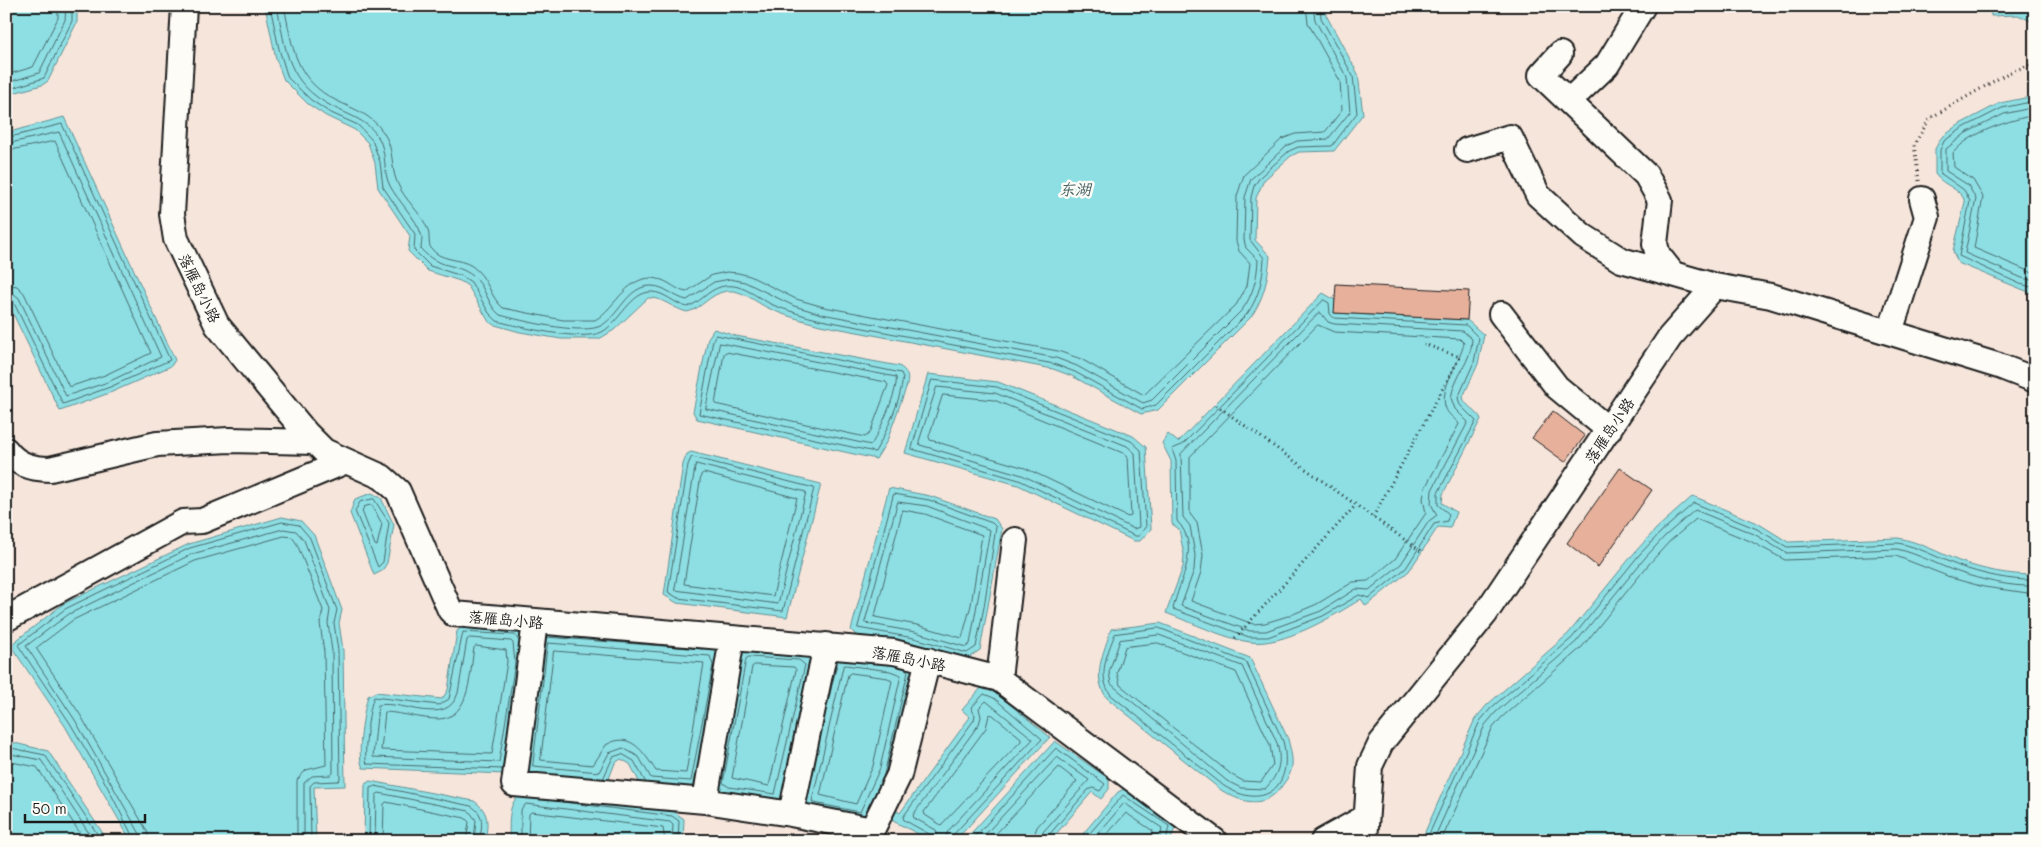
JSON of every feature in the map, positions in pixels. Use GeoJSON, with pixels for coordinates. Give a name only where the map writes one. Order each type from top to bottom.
{"type":"FeatureCollection","features":[{"type":"Feature","properties":{"kind":"street","name":"落雁岛小路"},"geometry":{"type":"LineString","coordinates":[[184,6],[172,214],[176,239],[212,318],[315,442],[331,456],[382,477],[398,491],[450,610],[459,616],[894,652],[999,678],[1215,841]]}},
{"type":"Feature","properties":{"kind":"street"},"geometry":{"type":"LineString","coordinates":[[1569,102],[1607,65],[1643,6]]}},
{"type":"Feature","properties":{"kind":"street"},"geometry":{"type":"LineString","coordinates":[[1560,54],[1541,75],[1651,182],[1660,200],[1655,250],[1673,274]]}},
{"type":"Feature","properties":{"kind":"street"},"geometry":{"type":"LineString","coordinates":[[1467,150],[1510,137],[1538,195],[1583,236],[1621,260],[1714,286],[1771,296],[1999,366],[2035,380]]}},
{"type":"Feature","properties":{"kind":"street"},"geometry":{"type":"LineString","coordinates":[[1890,332],[1927,217],[1922,199]]}},
{"type":"Feature","properties":{"kind":"street","name":"落雁岛小路"},"geometry":{"type":"LineString","coordinates":[[1366,841],[1370,766],[1381,743],[1498,595],[1670,337],[1714,286]]}},
{"type":"Feature","properties":{"kind":"street"},"geometry":{"type":"LineString","coordinates":[[1500,314],[1557,387],[1609,430]]}},
{"type":"Feature","properties":{"kind":"street"},"geometry":{"type":"LineString","coordinates":[[6,450],[11,457],[24,465],[37,469],[50,469],[157,444],[228,440],[315,442]]}},
{"type":"Feature","properties":{"kind":"street"},"geometry":{"type":"LineString","coordinates":[[6,620],[183,522],[202,521],[344,462]]}},
{"type":"Feature","properties":{"kind":"street"},"geometry":{"type":"LineString","coordinates":[[999,678],[1015,540]]}},
{"type":"Feature","properties":{"kind":"street"},"geometry":{"type":"LineString","coordinates":[[535,622],[514,784],[705,801],[791,814],[872,830],[899,775],[928,660]]}},
{"type":"Feature","properties":{"kind":"street"},"geometry":{"type":"LineString","coordinates":[[705,801],[732,638]]}},
{"type":"Feature","properties":{"kind":"street"},"geometry":{"type":"LineString","coordinates":[[791,814],[826,645]]}},
{"type":"Feature","properties":{"kind":"street"},"geometry":{"type":"LineString","coordinates":[[1323,841],[1366,817]]}},
{"type":"Feature","properties":{"kind":"path"},"geometry":{"type":"LineString","coordinates":[[1922,199],[1914,151],[1916,141],[1925,124],[1945,108],[2008,73],[2035,63]]}},
{"type":"Feature","properties":{"kind":"path"},"geometry":{"type":"LineString","coordinates":[[1373,517],[1460,357],[1424,344]]}},
{"type":"Feature","properties":{"kind":"path"},"geometry":{"type":"LineString","coordinates":[[1216,404],[1422,552]]}},
{"type":"Feature","properties":{"kind":"path"},"geometry":{"type":"LineString","coordinates":[[1235,638],[1356,505]]}},
{"type":"Feature","properties":{"kind":"water"},"geometry":{"type":"Polygon","coordinates":[[[6,6],[77,6],[77,22],[48,81],[42,85],[6,95],[6,6]]]}},
{"type":"Feature","properties":{"kind":"water","name":"东湖"},"geometry":{"type":"Polygon","coordinates":[[[265,6],[1325,6],[1326,15],[1358,74],[1363,114],[1334,151],[1299,152],[1291,156],[1264,180],[1256,198],[1255,240],[1270,256],[1265,288],[1259,303],[1251,317],[1158,410],[1141,414],[1072,376],[1053,369],[820,325],[768,308],[743,294],[733,291],[721,292],[697,308],[687,312],[657,299],[648,298],[614,330],[599,339],[561,339],[520,332],[495,325],[489,322],[468,286],[460,281],[428,271],[408,251],[410,236],[378,188],[375,163],[368,143],[355,130],[326,116],[308,104],[284,80],[276,59],[265,6]]]}},
{"type":"Feature","properties":{"kind":"water"},"geometry":{"type":"Polygon","coordinates":[[[1990,6],[2035,6],[2035,23],[2018,15],[1991,16],[1990,6]]]}},
{"type":"Feature","properties":{"kind":"water"},"geometry":{"type":"Polygon","coordinates":[[[2035,96],[2035,293],[2031,293],[1958,263],[1953,251],[1965,202],[1960,193],[1935,174],[1935,149],[1941,138],[1960,124],[2000,103],[2035,96]]]}},
{"type":"Feature","properties":{"kind":"water"},"geometry":{"type":"Polygon","coordinates":[[[64,117],[175,360],[171,366],[112,392],[60,411],[6,299],[6,133],[64,117]]]}},
{"type":"Feature","properties":{"kind":"water"},"geometry":{"type":"Polygon","coordinates":[[[1323,293],[1335,300],[1335,313],[1467,320],[1484,335],[1478,364],[1463,397],[1481,419],[1443,494],[1442,503],[1456,512],[1450,528],[1438,527],[1409,571],[1366,606],[1361,599],[1307,629],[1277,640],[1250,642],[1241,640],[1219,634],[1166,613],[1183,567],[1184,555],[1179,529],[1172,524],[1171,461],[1162,443],[1168,434],[1178,442],[1323,293]]]}},
{"type":"Feature","properties":{"kind":"water"},"geometry":{"type":"Polygon","coordinates":[[[714,329],[736,336],[902,368],[906,372],[907,385],[887,441],[876,459],[697,419],[693,412],[708,338],[714,329]]]}},
{"type":"Feature","properties":{"kind":"water"},"geometry":{"type":"Polygon","coordinates":[[[928,374],[998,382],[1133,436],[1146,447],[1151,529],[1140,541],[1134,541],[1018,485],[905,453],[928,374]]]}},
{"type":"Feature","properties":{"kind":"water"},"geometry":{"type":"Polygon","coordinates":[[[691,452],[821,484],[787,617],[677,603],[664,595],[683,464],[687,454],[691,452]]]}},
{"type":"Feature","properties":{"kind":"water"},"geometry":{"type":"Polygon","coordinates":[[[889,488],[930,496],[995,519],[1002,529],[980,650],[967,659],[913,643],[856,635],[851,630],[889,488]]]}},
{"type":"Feature","properties":{"kind":"water"},"geometry":{"type":"Polygon","coordinates":[[[372,493],[381,498],[394,525],[387,563],[382,571],[374,575],[350,513],[355,499],[372,493]]]}},
{"type":"Feature","properties":{"kind":"water"},"geometry":{"type":"Polygon","coordinates":[[[1693,496],[1759,524],[1788,542],[1898,538],[1922,545],[1977,567],[2006,573],[2035,575],[2035,841],[1421,841],[1475,719],[1487,705],[1568,634],[1635,552],[1657,528],[1693,496]]]}},
{"type":"Feature","properties":{"kind":"water"},"geometry":{"type":"Polygon","coordinates":[[[282,517],[301,521],[314,535],[342,610],[339,623],[343,650],[345,786],[314,787],[316,841],[131,841],[65,726],[13,649],[13,643],[63,604],[189,544],[282,517]]]}},
{"type":"Feature","properties":{"kind":"water"},"geometry":{"type":"Polygon","coordinates":[[[1160,623],[1250,658],[1288,739],[1292,756],[1292,766],[1289,775],[1270,797],[1263,801],[1247,801],[1221,790],[1107,698],[1102,690],[1099,673],[1102,656],[1111,629],[1160,623]]]}},
{"type":"Feature","properties":{"kind":"water"},"geometry":{"type":"Polygon","coordinates":[[[462,627],[520,631],[523,633],[505,774],[363,768],[360,743],[368,696],[376,692],[442,699],[448,690],[457,631],[462,627]]]}},
{"type":"Feature","properties":{"kind":"water"},"geometry":{"type":"Polygon","coordinates":[[[542,633],[719,646],[700,788],[642,787],[630,764],[621,759],[615,763],[608,781],[531,778],[520,767],[542,633]]]}},
{"type":"Feature","properties":{"kind":"water"},"geometry":{"type":"Polygon","coordinates":[[[738,648],[814,657],[787,801],[723,797],[711,784],[738,648]]]}},
{"type":"Feature","properties":{"kind":"water"},"geometry":{"type":"Polygon","coordinates":[[[834,654],[906,663],[914,669],[891,771],[870,820],[801,808],[834,654]]]}},
{"type":"Feature","properties":{"kind":"water"},"geometry":{"type":"Polygon","coordinates":[[[981,688],[996,693],[1050,737],[955,841],[932,841],[893,821],[891,818],[891,807],[900,813],[970,717],[962,710],[981,688]]]}},
{"type":"Feature","properties":{"kind":"water"},"geometry":{"type":"Polygon","coordinates":[[[6,741],[48,751],[108,841],[6,841],[6,741]]]}},
{"type":"Feature","properties":{"kind":"water"},"geometry":{"type":"Polygon","coordinates":[[[1055,741],[1109,779],[1109,789],[1101,799],[1092,792],[1050,841],[964,841],[1055,741]]]}},
{"type":"Feature","properties":{"kind":"water"},"geometry":{"type":"Polygon","coordinates":[[[370,781],[474,801],[483,810],[487,819],[485,841],[364,841],[365,784],[370,781]]]}},
{"type":"Feature","properties":{"kind":"water"},"geometry":{"type":"Polygon","coordinates":[[[1124,789],[1173,823],[1175,828],[1170,841],[1077,841],[1118,792],[1124,789]]]}},
{"type":"Feature","properties":{"kind":"water"},"geometry":{"type":"Polygon","coordinates":[[[524,792],[673,811],[684,819],[683,841],[509,841],[510,813],[514,801],[524,792]]]}},
{"type":"Feature","properties":{"kind":"water"},"geometry":{"type":"Polygon","coordinates":[[[736,833],[782,841],[734,841],[736,833]]]}},
{"type":"Feature","properties":{"kind":"building"},"geometry":{"type":"Polygon","coordinates":[[[1336,284],[1469,291],[1467,320],[1334,313],[1336,284]]]}},
{"type":"Feature","properties":{"kind":"building"},"geometry":{"type":"Polygon","coordinates":[[[1553,411],[1585,436],[1565,462],[1532,438],[1553,411]]]}},
{"type":"Feature","properties":{"kind":"building"},"geometry":{"type":"Polygon","coordinates":[[[1620,468],[1652,490],[1598,567],[1567,543],[1620,468]]]}}]}
